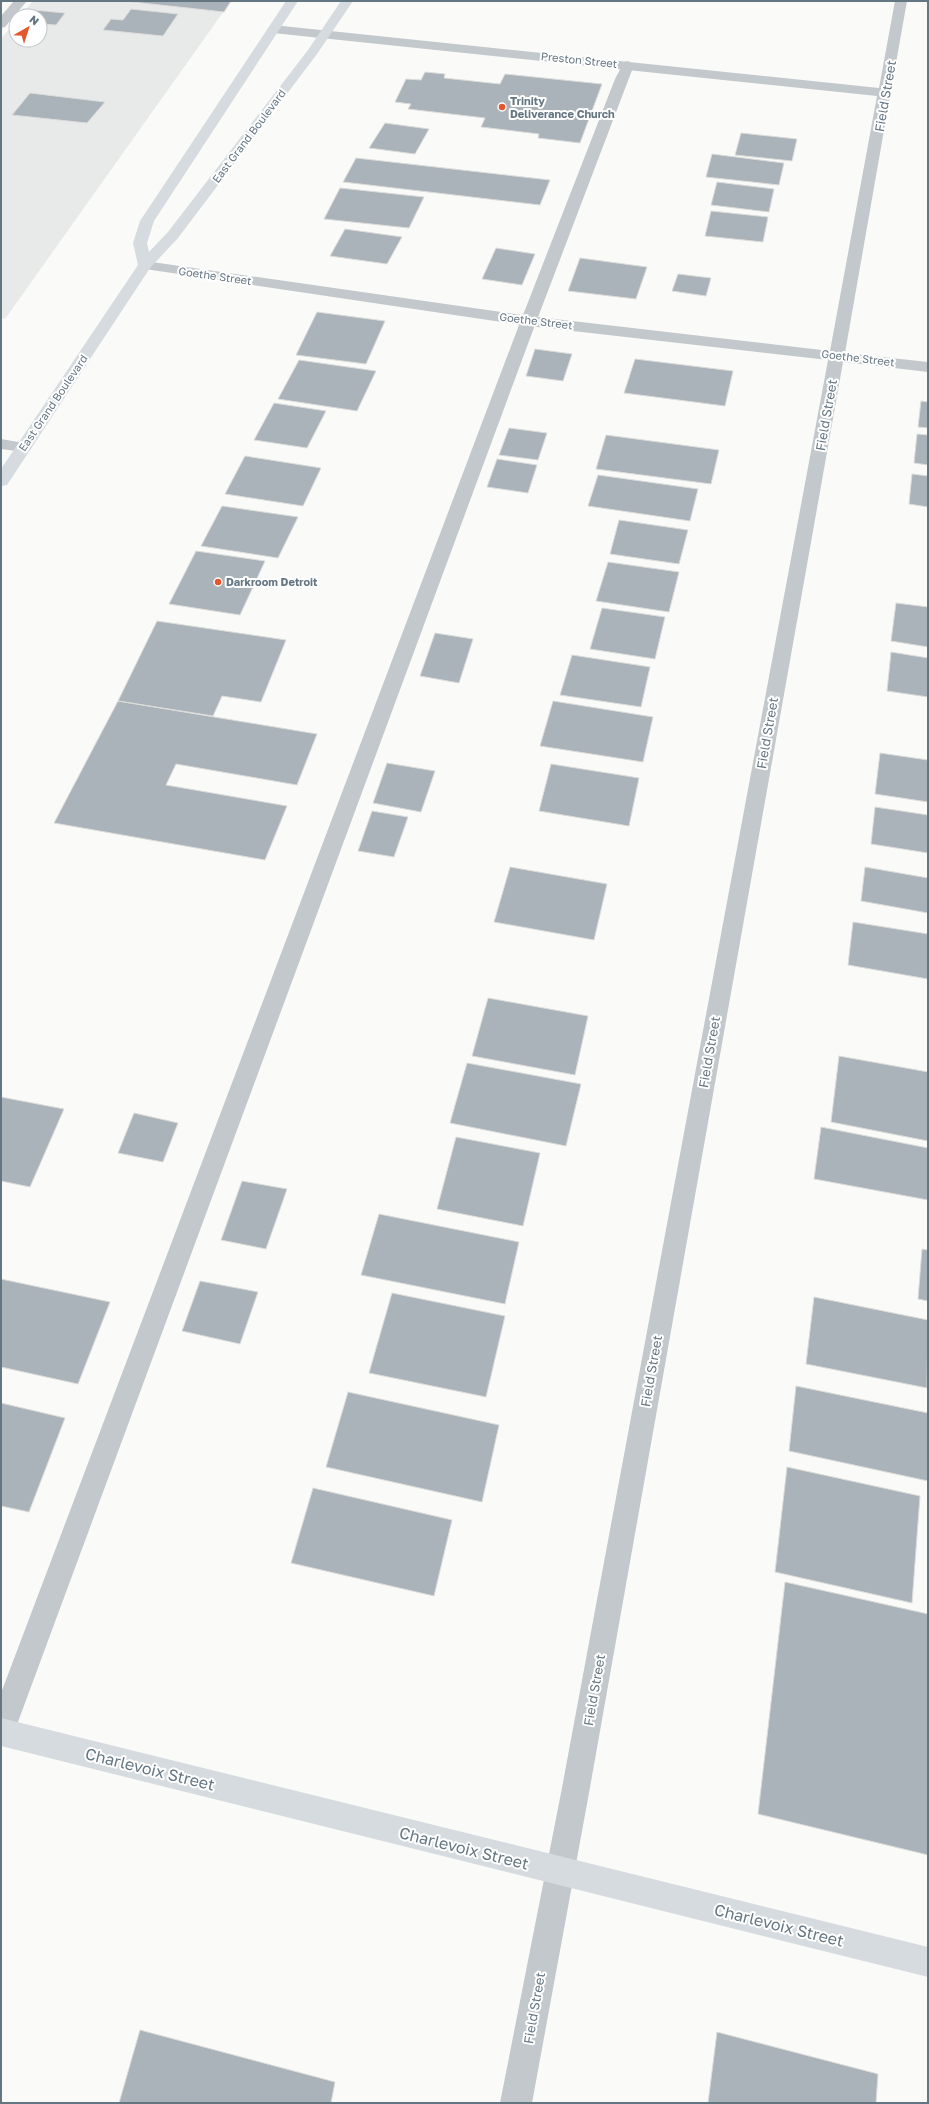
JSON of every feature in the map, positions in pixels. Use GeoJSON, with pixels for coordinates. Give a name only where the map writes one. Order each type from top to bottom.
{"type":"FeatureCollection","features":[{"type":"Feature","properties":{"kind":"main road"},"geometry":{"type":"LineString","coordinates":[[145,265],[140,243],[148,221],[272,29],[292,1]]}},
{"type":"Feature","properties":{"kind":"main road","name":"East Grand Boulevard"},"geometry":{"type":"LineString","coordinates":[[1,481],[145,265],[173,236],[313,51],[347,1]]}},
{"type":"Feature","properties":{"kind":"main road","name":"Charlevoix Street"},"geometry":{"type":"LineString","coordinates":[[1,1731],[928,1962]]}},
{"type":"Feature","properties":{"kind":"street"},"geometry":{"type":"LineString","coordinates":[[1,24],[21,1]]}},
{"type":"Feature","properties":{"kind":"street","name":"Field Street"},"geometry":{"type":"LineString","coordinates":[[516,2103],[578,1777],[886,93],[901,1]]}},
{"type":"Feature","properties":{"kind":"street","name":"Preston Street"},"geometry":{"type":"LineString","coordinates":[[272,29],[324,33],[886,93]]}},
{"type":"Feature","properties":{"kind":"street"},"geometry":{"type":"LineString","coordinates":[[1,1731],[529,321],[621,79],[628,65]]}},
{"type":"Feature","properties":{"kind":"street","name":"Goethe Street"},"geometry":{"type":"LineString","coordinates":[[145,265],[529,321],[837,355],[928,367]]}},
{"type":"Feature","properties":{"kind":"street"},"geometry":{"type":"LineString","coordinates":[[1,444],[24,447]]}},
{"type":"Feature","properties":{"kind":"shaded area"},"geometry":{"type":"Polygon","coordinates":[[[33,1],[231,1],[5,319],[1,318],[1,39],[8,31],[8,48],[48,48],[48,8],[27,8],[33,1]]]}},
{"type":"Feature","properties":{"kind":"building"},"geometry":{"type":"Polygon","coordinates":[[[124,1],[231,1],[224,12],[124,1]]]}},
{"type":"Feature","properties":{"kind":"building"},"geometry":{"type":"Polygon","coordinates":[[[131,9],[178,14],[163,36],[103,30],[111,19],[123,20],[131,9]]]}},
{"type":"Feature","properties":{"kind":"building"},"geometry":{"type":"Polygon","coordinates":[[[48,11],[65,13],[56,25],[48,24],[48,11]]]}},
{"type":"Feature","properties":{"kind":"building","name":"Trinity Deliverance Church"},"geometry":{"type":"Polygon","coordinates":[[[425,72],[445,74],[444,78],[500,84],[505,74],[602,84],[580,143],[538,138],[539,134],[481,127],[485,118],[408,109],[411,104],[395,102],[406,79],[421,80],[425,72]]]}},
{"type":"Feature","properties":{"kind":"building"},"geometry":{"type":"Polygon","coordinates":[[[30,93],[105,102],[87,123],[12,115],[30,93]]]}},
{"type":"Feature","properties":{"kind":"building"},"geometry":{"type":"Polygon","coordinates":[[[385,123],[429,129],[415,154],[369,148],[385,123]]]}},
{"type":"Feature","properties":{"kind":"building"},"geometry":{"type":"Polygon","coordinates":[[[741,133],[797,139],[792,161],[735,155],[741,133]]]}},
{"type":"Feature","properties":{"kind":"building"},"geometry":{"type":"Polygon","coordinates":[[[712,154],[784,163],[779,185],[706,177],[712,154]]]}},
{"type":"Feature","properties":{"kind":"building"},"geometry":{"type":"Polygon","coordinates":[[[356,158],[550,180],[540,205],[343,182],[356,158]]]}},
{"type":"Feature","properties":{"kind":"building"},"geometry":{"type":"Polygon","coordinates":[[[717,182],[774,189],[769,212],[711,205],[717,182]]]}},
{"type":"Feature","properties":{"kind":"building"},"geometry":{"type":"Polygon","coordinates":[[[340,188],[424,197],[409,228],[324,219],[340,188]]]}},
{"type":"Feature","properties":{"kind":"building"},"geometry":{"type":"Polygon","coordinates":[[[711,211],[768,217],[763,242],[705,236],[711,211]]]}},
{"type":"Feature","properties":{"kind":"building"},"geometry":{"type":"Polygon","coordinates":[[[345,229],[402,237],[387,264],[330,256],[345,229]]]}},
{"type":"Feature","properties":{"kind":"building"},"geometry":{"type":"Polygon","coordinates":[[[496,248],[535,254],[522,285],[482,279],[496,248]]]}},
{"type":"Feature","properties":{"kind":"building"},"geometry":{"type":"Polygon","coordinates":[[[580,258],[647,267],[636,299],[568,291],[580,258]]]}},
{"type":"Feature","properties":{"kind":"building"},"geometry":{"type":"Polygon","coordinates":[[[678,274],[711,278],[706,296],[672,291],[678,274]]]}},
{"type":"Feature","properties":{"kind":"building"},"geometry":{"type":"Polygon","coordinates":[[[317,312],[385,321],[366,364],[296,355],[317,312]]]}},
{"type":"Feature","properties":{"kind":"building"},"geometry":{"type":"Polygon","coordinates":[[[535,349],[572,354],[563,381],[526,376],[535,349]]]}},
{"type":"Feature","properties":{"kind":"building"},"geometry":{"type":"Polygon","coordinates":[[[635,359],[733,371],[725,406],[624,393],[635,359]]]}},
{"type":"Feature","properties":{"kind":"building"},"geometry":{"type":"Polygon","coordinates":[[[299,360],[376,371],[357,411],[278,399],[299,360]]]}},
{"type":"Feature","properties":{"kind":"building"},"geometry":{"type":"Polygon","coordinates":[[[921,401],[928,402],[928,428],[918,427],[921,401]]]}},
{"type":"Feature","properties":{"kind":"building"},"geometry":{"type":"Polygon","coordinates":[[[274,403],[326,411],[307,448],[254,440],[274,403]]]}},
{"type":"Feature","properties":{"kind":"building"},"geometry":{"type":"Polygon","coordinates":[[[509,428],[547,433],[538,460],[499,455],[509,428]]]}},
{"type":"Feature","properties":{"kind":"building"},"geometry":{"type":"Polygon","coordinates":[[[917,434],[928,435],[928,465],[914,463],[917,434]]]}},
{"type":"Feature","properties":{"kind":"building"},"geometry":{"type":"Polygon","coordinates":[[[606,435],[719,450],[711,484],[596,469],[606,435]]]}},
{"type":"Feature","properties":{"kind":"building"},"geometry":{"type":"Polygon","coordinates":[[[245,456],[321,468],[303,506],[225,494],[245,456]]]}},
{"type":"Feature","properties":{"kind":"building"},"geometry":{"type":"Polygon","coordinates":[[[497,459],[537,465],[528,493],[487,487],[497,459]]]}},
{"type":"Feature","properties":{"kind":"building"},"geometry":{"type":"Polygon","coordinates":[[[912,474],[928,476],[928,507],[909,504],[912,474]]]}},
{"type":"Feature","properties":{"kind":"building"},"geometry":{"type":"Polygon","coordinates":[[[598,475],[698,489],[690,521],[588,506],[598,475]]]}},
{"type":"Feature","properties":{"kind":"building"},"geometry":{"type":"Polygon","coordinates":[[[222,506],[298,517],[278,558],[201,546],[222,506]]]}},
{"type":"Feature","properties":{"kind":"building"},"geometry":{"type":"Polygon","coordinates":[[[619,520],[688,530],[679,564],[610,554],[619,520]]]}},
{"type":"Feature","properties":{"kind":"building","name":"Darkroom Detroit"},"geometry":{"type":"Polygon","coordinates":[[[196,551],[265,561],[240,615],[169,604],[196,551]]]}},
{"type":"Feature","properties":{"kind":"building"},"geometry":{"type":"Polygon","coordinates":[[[608,562],[679,572],[669,612],[596,601],[608,562]]]}},
{"type":"Feature","properties":{"kind":"building"},"geometry":{"type":"Polygon","coordinates":[[[896,603],[928,607],[928,647],[891,641],[896,603]]]}},
{"type":"Feature","properties":{"kind":"building"},"geometry":{"type":"Polygon","coordinates":[[[602,608],[665,617],[655,659],[590,649],[602,608]]]}},
{"type":"Feature","properties":{"kind":"building"},"geometry":{"type":"Polygon","coordinates":[[[157,621],[286,640],[261,702],[222,696],[213,716],[118,701],[157,621]]]}},
{"type":"Feature","properties":{"kind":"building"},"geometry":{"type":"Polygon","coordinates":[[[435,633],[473,639],[459,683],[420,676],[435,633]]]}},
{"type":"Feature","properties":{"kind":"building"},"geometry":{"type":"Polygon","coordinates":[[[891,652],[928,658],[928,697],[887,691],[891,652]]]}},
{"type":"Feature","properties":{"kind":"building"},"geometry":{"type":"Polygon","coordinates":[[[572,655],[650,667],[641,707],[560,695],[572,655]]]}},
{"type":"Feature","properties":{"kind":"building"},"geometry":{"type":"Polygon","coordinates":[[[118,701],[317,734],[297,785],[176,764],[166,785],[287,806],[265,860],[54,823],[118,701]]]}},
{"type":"Feature","properties":{"kind":"building"},"geometry":{"type":"Polygon","coordinates":[[[553,701],[653,717],[643,762],[540,746],[553,701]]]}},
{"type":"Feature","properties":{"kind":"building"},"geometry":{"type":"Polygon","coordinates":[[[880,753],[928,760],[928,802],[875,794],[880,753]]]}},
{"type":"Feature","properties":{"kind":"building"},"geometry":{"type":"Polygon","coordinates":[[[387,763],[435,771],[421,812],[373,803],[387,763]]]}},
{"type":"Feature","properties":{"kind":"building"},"geometry":{"type":"Polygon","coordinates":[[[551,764],[639,778],[629,826],[539,811],[551,764]]]}},
{"type":"Feature","properties":{"kind":"building"},"geometry":{"type":"Polygon","coordinates":[[[875,807],[928,815],[928,853],[871,844],[875,807]]]}},
{"type":"Feature","properties":{"kind":"building"},"geometry":{"type":"Polygon","coordinates":[[[372,811],[408,817],[394,857],[358,851],[372,811]]]}},
{"type":"Feature","properties":{"kind":"building"},"geometry":{"type":"Polygon","coordinates":[[[510,867],[607,884],[594,940],[494,922],[510,867]]]}},
{"type":"Feature","properties":{"kind":"building"},"geometry":{"type":"Polygon","coordinates":[[[865,867],[928,878],[928,913],[861,901],[865,867]]]}},
{"type":"Feature","properties":{"kind":"building"},"geometry":{"type":"Polygon","coordinates":[[[853,922],[928,934],[928,979],[848,965],[853,922]]]}},
{"type":"Feature","properties":{"kind":"building"},"geometry":{"type":"Polygon","coordinates":[[[488,998],[588,1016],[575,1075],[472,1056],[488,998]]]}},
{"type":"Feature","properties":{"kind":"building"},"geometry":{"type":"Polygon","coordinates":[[[839,1056],[928,1072],[928,1141],[831,1122],[839,1056]]]}},
{"type":"Feature","properties":{"kind":"building"},"geometry":{"type":"Polygon","coordinates":[[[467,1063],[581,1084],[566,1146],[450,1123],[467,1063]]]}},
{"type":"Feature","properties":{"kind":"building"},"geometry":{"type":"Polygon","coordinates":[[[1,1097],[64,1109],[30,1187],[1,1181],[1,1097]]]}},
{"type":"Feature","properties":{"kind":"building"},"geometry":{"type":"Polygon","coordinates":[[[134,1113],[178,1123],[163,1162],[118,1153],[134,1113]]]}},
{"type":"Feature","properties":{"kind":"building"},"geometry":{"type":"Polygon","coordinates":[[[821,1127],[928,1148],[928,1200],[814,1179],[821,1127]]]}},
{"type":"Feature","properties":{"kind":"building"},"geometry":{"type":"Polygon","coordinates":[[[456,1137],[540,1153],[523,1226],[437,1209],[456,1137]]]}},
{"type":"Feature","properties":{"kind":"building"},"geometry":{"type":"Polygon","coordinates":[[[242,1181],[287,1189],[266,1249],[221,1240],[242,1181]]]}},
{"type":"Feature","properties":{"kind":"building"},"geometry":{"type":"Polygon","coordinates":[[[379,1214],[519,1242],[505,1304],[361,1275],[379,1214]]]}},
{"type":"Feature","properties":{"kind":"building"},"geometry":{"type":"Polygon","coordinates":[[[922,1249],[928,1250],[928,1301],[918,1299],[922,1249]]]}},
{"type":"Feature","properties":{"kind":"building"},"geometry":{"type":"Polygon","coordinates":[[[1,1279],[110,1302],[78,1384],[1,1367],[1,1279]]]}},
{"type":"Feature","properties":{"kind":"building"},"geometry":{"type":"Polygon","coordinates":[[[200,1281],[258,1292],[240,1344],[182,1331],[200,1281]]]}},
{"type":"Feature","properties":{"kind":"building"},"geometry":{"type":"Polygon","coordinates":[[[392,1293],[505,1316],[486,1397],[369,1373],[392,1293]]]}},
{"type":"Feature","properties":{"kind":"building"},"geometry":{"type":"Polygon","coordinates":[[[814,1297],[928,1320],[927,1388],[806,1364],[814,1297]]]}},
{"type":"Feature","properties":{"kind":"building"},"geometry":{"type":"Polygon","coordinates":[[[796,1386],[928,1413],[928,1481],[789,1451],[796,1386]]]}},
{"type":"Feature","properties":{"kind":"building"},"geometry":{"type":"Polygon","coordinates":[[[348,1392],[499,1425],[482,1502],[326,1467],[348,1392]]]}},
{"type":"Feature","properties":{"kind":"building"},"geometry":{"type":"Polygon","coordinates":[[[1,1403],[65,1418],[29,1512],[1,1506],[1,1403]]]}},
{"type":"Feature","properties":{"kind":"building"},"geometry":{"type":"Polygon","coordinates":[[[787,1467],[920,1496],[912,1603],[775,1572],[787,1467]]]}},
{"type":"Feature","properties":{"kind":"building"},"geometry":{"type":"Polygon","coordinates":[[[313,1488],[452,1520],[434,1596],[291,1563],[313,1488]]]}},
{"type":"Feature","properties":{"kind":"building"},"geometry":{"type":"Polygon","coordinates":[[[785,1582],[928,1614],[928,1855],[758,1814],[785,1582]]]}},
{"type":"Feature","properties":{"kind":"building"},"geometry":{"type":"Polygon","coordinates":[[[140,2030],[335,2082],[331,2103],[119,2103],[140,2030]]]}},
{"type":"Feature","properties":{"kind":"building"},"geometry":{"type":"Polygon","coordinates":[[[717,2032],[878,2074],[876,2103],[708,2103],[717,2032]]]}},
{"type":"Feature","properties":{"kind":"place","name":"Trinity Deliverance Church"},"geometry":{"type":"Point","coordinates":[502,107]}},
{"type":"Feature","properties":{"kind":"place","name":"Darkroom Detroit"},"geometry":{"type":"Point","coordinates":[218,582]}}]}
